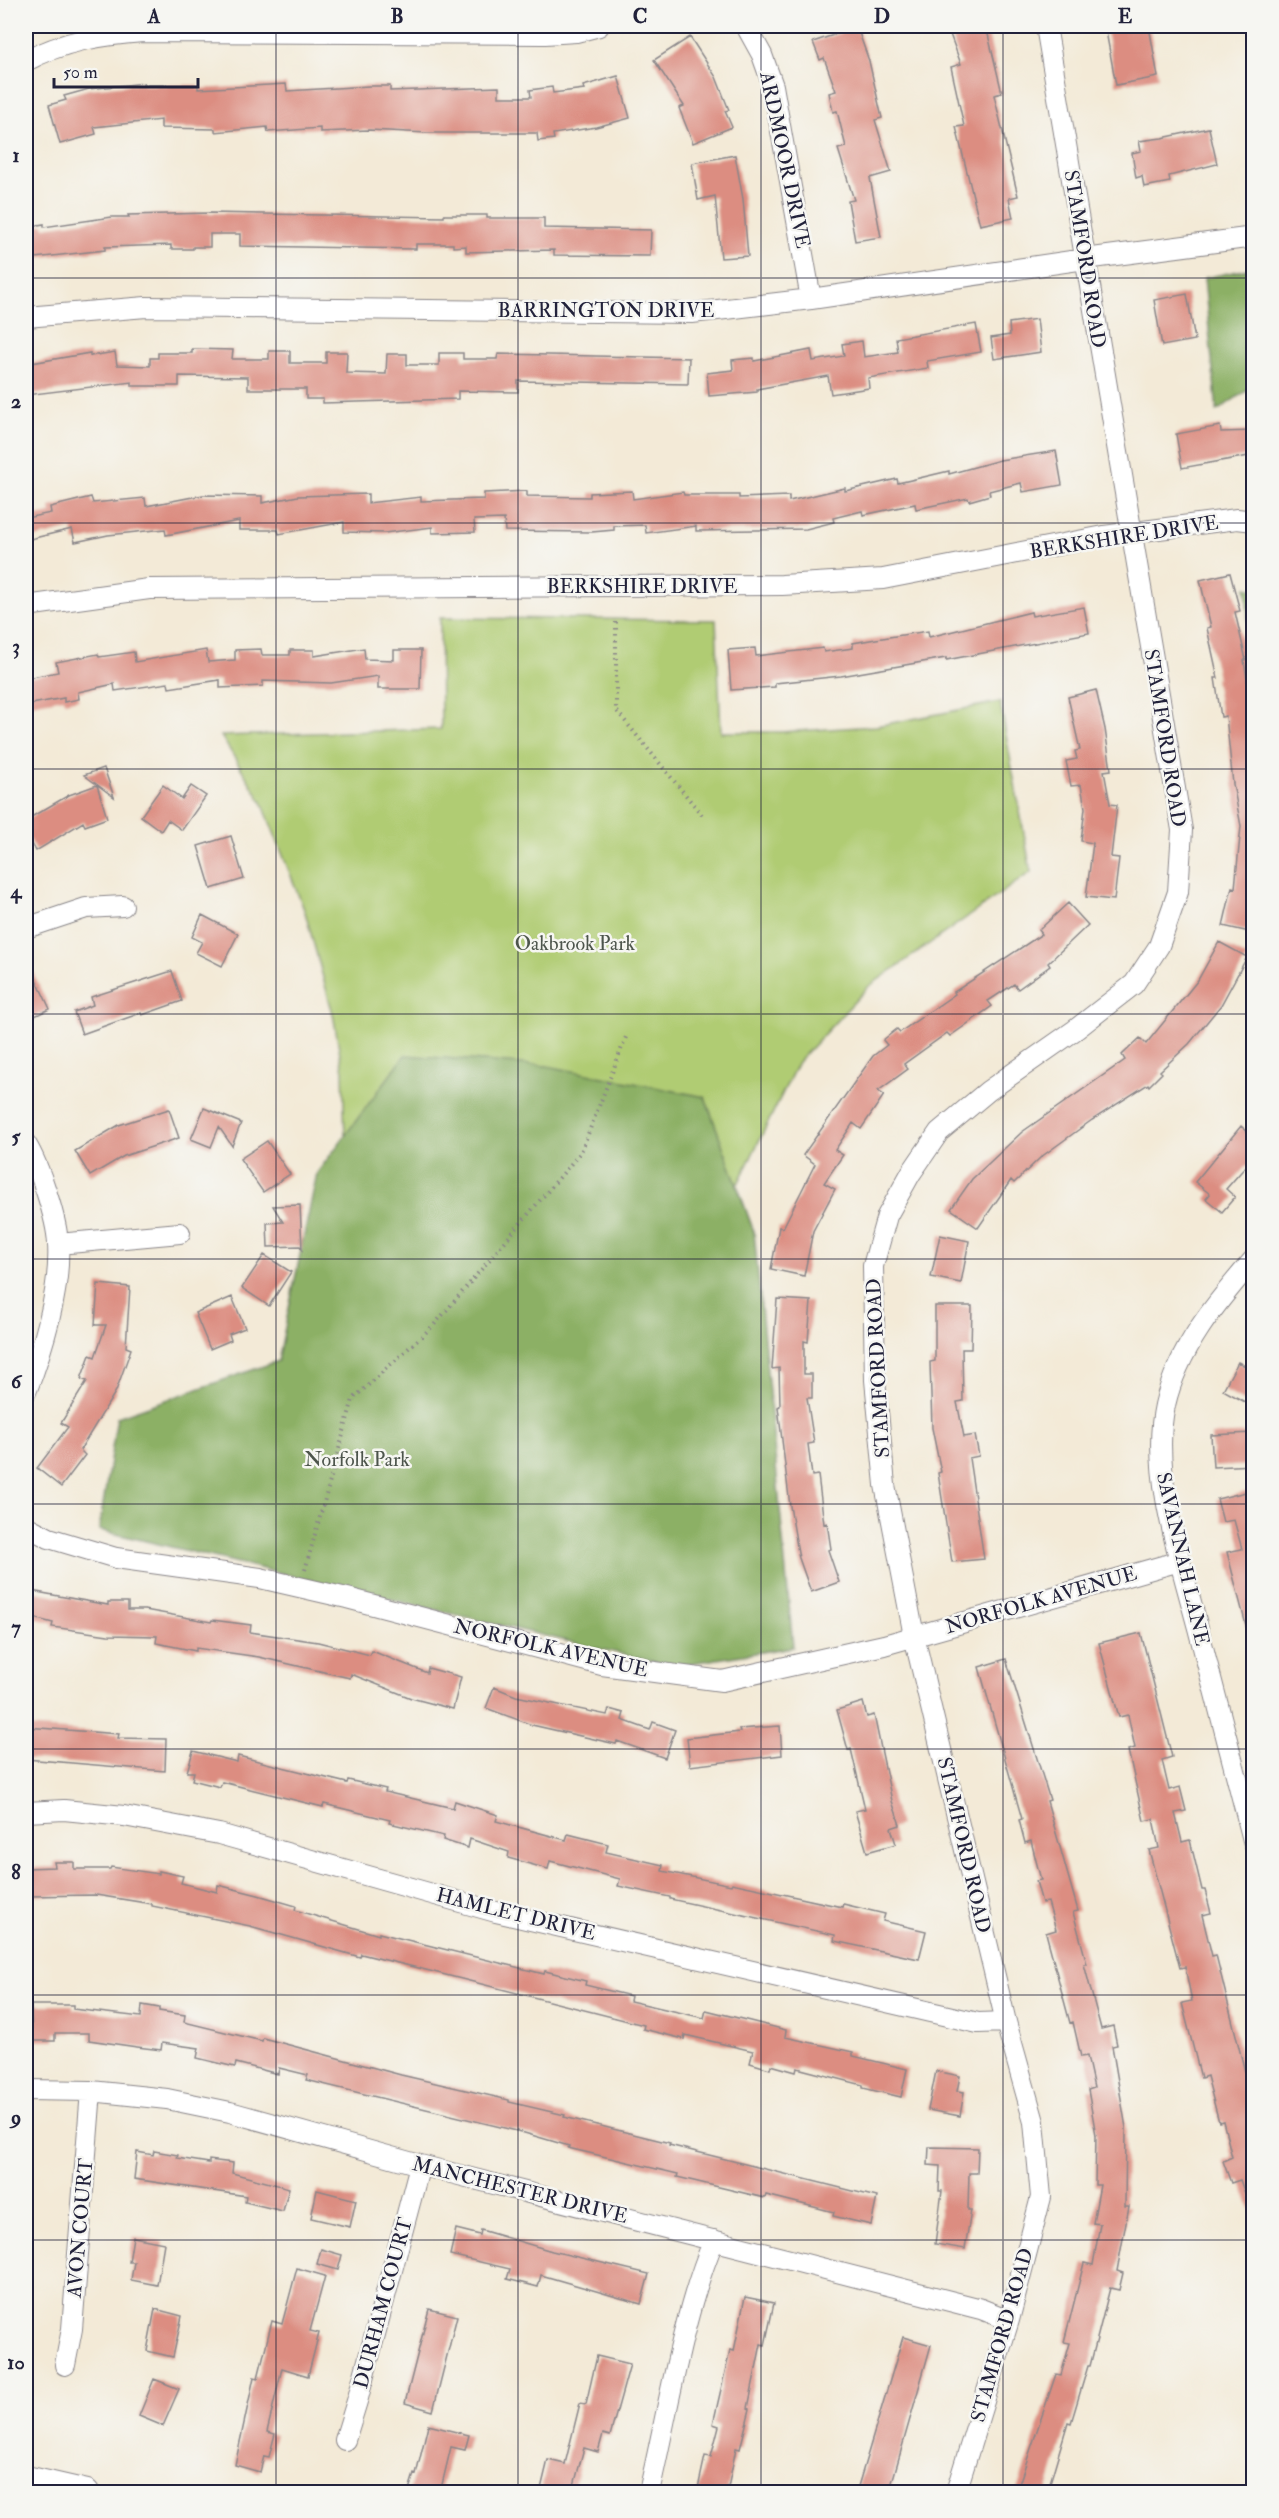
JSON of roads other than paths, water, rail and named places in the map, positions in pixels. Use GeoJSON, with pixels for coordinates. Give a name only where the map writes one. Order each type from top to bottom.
{"type":"FeatureCollection","features":[{"type":"Feature","properties":{"kind":"street"},"geometry":{"type":"LineString","coordinates":[[26,61],[65,43],[101,35],[143,32],[545,34],[576,32],[599,26]]}},
{"type":"Feature","properties":{"kind":"street","name":"ARDMOOR DRIVE"},"geometry":{"type":"LineString","coordinates":[[746,26],[762,55],[773,86],[811,300]]}},
{"type":"Feature","properties":{"kind":"street","name":"STAMFORD ROAD"},"geometry":{"type":"LineString","coordinates":[[956,2493],[1009,2320],[1041,2197],[1034,2122],[1006,2022],[914,1636],[885,1485],[876,1380],[873,1266],[887,1215],[911,1173],[939,1132],[988,1091],[1075,1030],[1134,984],[1159,946],[1178,892],[1182,830],[1165,722],[1130,534],[1046,26]]}},
{"type":"Feature","properties":{"kind":"street","name":"BARRINGTON DRIVE"},"geometry":{"type":"LineString","coordinates":[[26,317],[146,307],[692,313],[811,300],[1085,259],[1254,237]]}},
{"type":"Feature","properties":{"kind":"street","name":"BERKSHIRE DRIVE"},"geometry":{"type":"LineString","coordinates":[[26,606],[149,589],[782,585],[872,580],[1104,536],[1237,519],[1254,521]]}},
{"type":"Feature","properties":{"kind":"street"},"geometry":{"type":"LineString","coordinates":[[26,928],[86,908],[123,906]]}},
{"type":"Feature","properties":{"kind":"street"},"geometry":{"type":"LineString","coordinates":[[26,1144],[36,1161],[58,1244],[54,1292],[41,1354],[26,1392]]}},
{"type":"Feature","properties":{"kind":"street"},"geometry":{"type":"LineString","coordinates":[[58,1244],[180,1233]]}},
{"type":"Feature","properties":{"kind":"street","name":"SAVANNAH LANE"},"geometry":{"type":"LineString","coordinates":[[1254,1260],[1219,1299],[1179,1363],[1164,1408],[1160,1447],[1166,1495],[1180,1561],[1254,1844]]}},
{"type":"Feature","properties":{"kind":"street","name":"NORFOLK AVENUE"},"geometry":{"type":"LineString","coordinates":[[26,1526],[49,1538],[116,1558],[260,1578],[602,1665],[722,1681],[884,1646],[1180,1561]]}},
{"type":"Feature","properties":{"kind":"street","name":"HAMLET DRIVE"},"geometry":{"type":"LineString","coordinates":[[26,1812],[63,1810],[124,1816],[219,1834],[496,1912],[978,2023],[1006,2022]]}},
{"type":"Feature","properties":{"kind":"street","name":"MANCHESTER DRIVE"},"geometry":{"type":"LineString","coordinates":[[26,2090],[91,2091],[167,2098],[200,2105],[420,2165],[981,2309],[1009,2320]]}},
{"type":"Feature","properties":{"kind":"street","name":"AVON COURT"},"geometry":{"type":"LineString","coordinates":[[65,2365],[72,2329],[91,2091]]}},
{"type":"Feature","properties":{"kind":"street","name":"DURHAM COURT"},"geometry":{"type":"LineString","coordinates":[[345,2440],[420,2165]]}},
{"type":"Feature","properties":{"kind":"street"},"geometry":{"type":"LineString","coordinates":[[649,2493],[683,2342],[704,2264],[714,2240]]}},
{"type":"Feature","properties":{"kind":"street"},"geometry":{"type":"LineString","coordinates":[[26,2478],[87,2493]]}},
{"type":"Feature","properties":{"kind":"park label","name":"Oakbrook Park"},"geometry":{"type":"Point","coordinates":[575,943]}},
{"type":"Feature","properties":{"kind":"park label","name":"Norfolk Park"},"geometry":{"type":"Point","coordinates":[357,1459]}}]}
